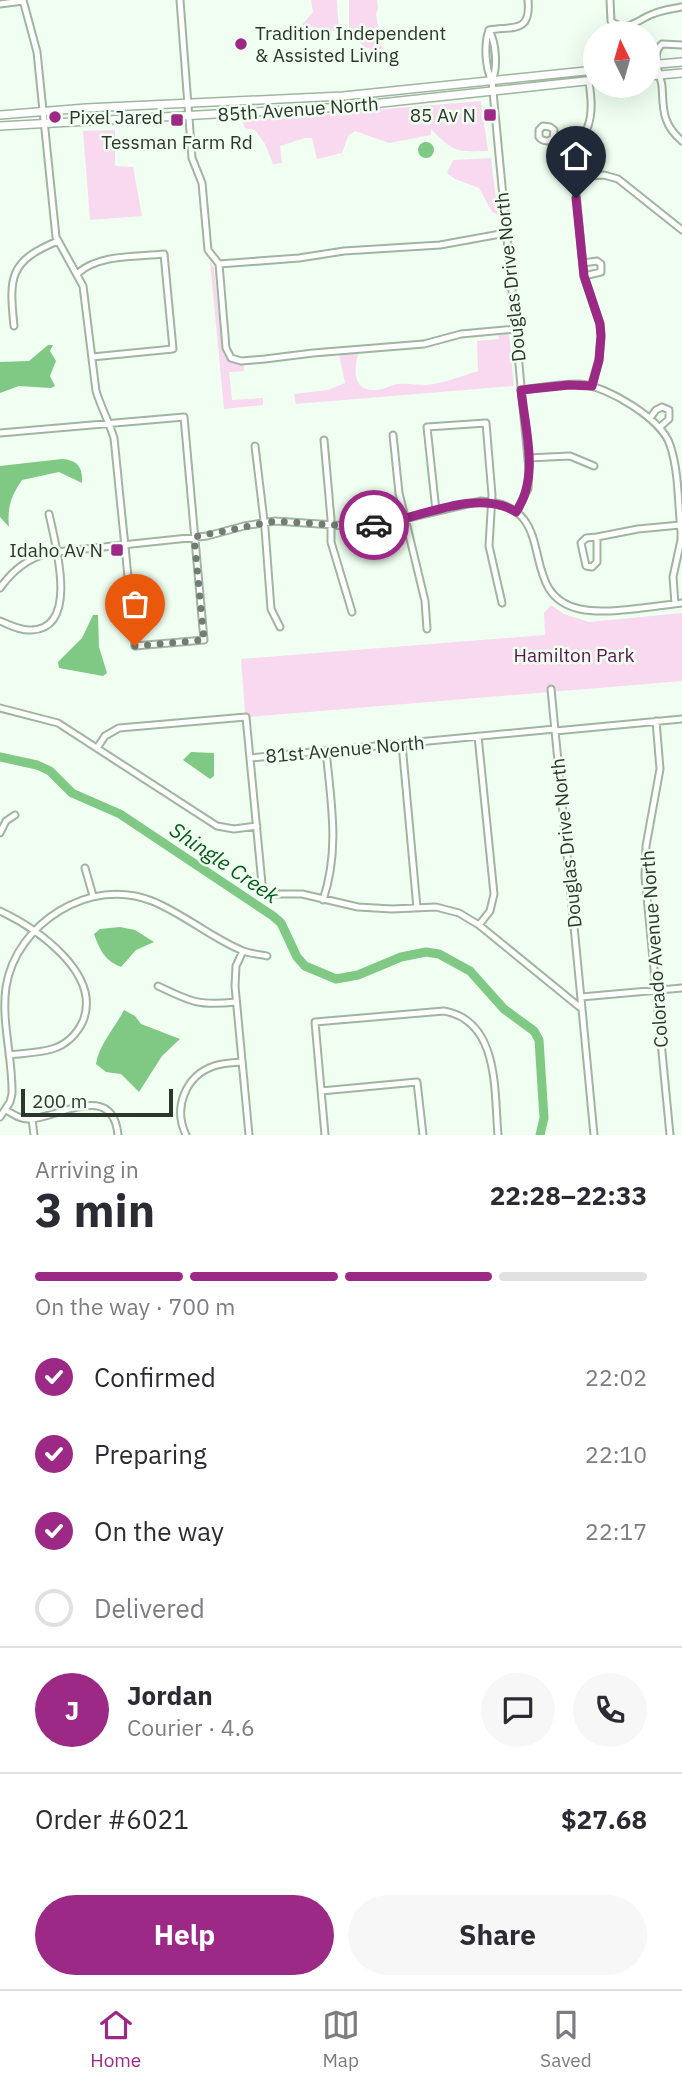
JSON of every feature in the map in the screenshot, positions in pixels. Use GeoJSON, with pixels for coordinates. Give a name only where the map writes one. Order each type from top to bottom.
{"type":"FeatureCollection","features":[{"type":"Feature","properties":{"kind":"main road"},"geometry":{"type":"LineString","coordinates":[[660,64],[682,62]]}},
{"type":"Feature","properties":{"kind":"main road","name":"85th Avenue North"},"geometry":{"type":"LineString","coordinates":[[0,114],[343,96],[583,71]]}},
{"type":"Feature","properties":{"kind":"main road"},"geometry":{"type":"LineString","coordinates":[[660,75],[682,73]]}},
{"type":"Feature","properties":{"kind":"main road","name":"85th Avenue North"},"geometry":{"type":"LineString","coordinates":[[0,125],[344,107],[583,82]]}},
{"type":"Feature","properties":{"kind":"main road"},"geometry":{"type":"LineString","coordinates":[[343,96],[344,107]]}},
{"type":"Feature","properties":{"kind":"street"},"geometry":{"type":"LineString","coordinates":[[0,4],[23,0],[37,52],[58,242],[78,273],[85,293],[96,391],[109,424],[115,444],[135,646],[204,640],[184,417],[109,424],[0,433]]}},
{"type":"Feature","properties":{"kind":"street"},"geometry":{"type":"LineString","coordinates":[[180,0],[192,158],[202,183],[208,250],[219,264],[226,348],[231,358],[265,359],[424,344],[461,334],[516,329]]}},
{"type":"Feature","properties":{"kind":"street","name":"Douglas Drive North"},"geometry":{"type":"LineString","coordinates":[[516,512],[528,489],[528,458],[492,80],[489,75],[486,43],[489,30],[525,24],[529,17],[528,0]]}},
{"type":"Feature","properties":{"kind":"street"},"geometry":{"type":"LineString","coordinates":[[610,0],[611,21],[624,27],[651,15],[682,8],[679,0]]}},
{"type":"Feature","properties":{"kind":"street"},"geometry":{"type":"LineString","coordinates":[[660,46],[682,46]]}},
{"type":"Feature","properties":{"kind":"street"},"geometry":{"type":"LineString","coordinates":[[660,82],[665,118],[673,133],[682,141]]}},
{"type":"Feature","properties":{"kind":"street"},"geometry":{"type":"LineString","coordinates":[[591,98],[589,124],[576,148],[573,162],[584,276],[600,324],[599,360],[592,386]]}},
{"type":"Feature","properties":{"kind":"street"},"geometry":{"type":"LineString","coordinates":[[553,138],[576,148]]}},
{"type":"Feature","properties":{"kind":"street"},"geometry":{"type":"LineString","coordinates":[[574,177],[604,174],[618,179],[682,230]]}},
{"type":"Feature","properties":{"kind":"street"},"geometry":{"type":"LineString","coordinates":[[219,264],[299,258],[344,251],[440,245],[506,233]]}},
{"type":"Feature","properties":{"kind":"street"},"geometry":{"type":"LineString","coordinates":[[14,326],[11,287],[18,268],[31,254],[58,242]]}},
{"type":"Feature","properties":{"kind":"street"},"geometry":{"type":"LineString","coordinates":[[78,273],[94,262],[164,254],[173,349],[92,357]]}},
{"type":"Feature","properties":{"kind":"street"},"geometry":{"type":"LineString","coordinates":[[583,263],[597,261],[601,264],[597,275],[584,276]]}},
{"type":"Feature","properties":{"kind":"street"},"geometry":{"type":"LineString","coordinates":[[521,390],[569,385],[592,386],[614,396],[660,427],[671,447],[680,525],[681,540],[673,578],[674,604]]}},
{"type":"Feature","properties":{"kind":"street"},"geometry":{"type":"LineString","coordinates":[[650,418],[659,408],[669,410],[669,419],[660,427]]}},
{"type":"Feature","properties":{"kind":"street"},"geometry":{"type":"LineString","coordinates":[[436,511],[427,427],[485,423],[492,502],[489,546],[502,603]]}},
{"type":"Feature","properties":{"kind":"street"},"geometry":{"type":"LineString","coordinates":[[393,435],[404,519],[425,601],[427,629]]}},
{"type":"Feature","properties":{"kind":"street"},"geometry":{"type":"LineString","coordinates":[[324,440],[331,542],[352,612]]}},
{"type":"Feature","properties":{"kind":"street"},"geometry":{"type":"LineString","coordinates":[[255,446],[271,609],[281,627]]}},
{"type":"Feature","properties":{"kind":"street"},"geometry":{"type":"LineString","coordinates":[[528,458],[569,456],[594,466]]}},
{"type":"Feature","properties":{"kind":"street"},"geometry":{"type":"LineString","coordinates":[[0,588],[4,577],[24,563],[56,551],[216,534],[264,522],[364,526],[471,503],[492,502],[516,512],[532,531],[545,583],[551,592],[565,603],[579,609],[598,611],[682,603]]}},
{"type":"Feature","properties":{"kind":"street"},"geometry":{"type":"LineString","coordinates":[[0,621],[34,630],[49,624],[58,612],[61,597],[49,514]]}},
{"type":"Feature","properties":{"kind":"street"},"geometry":{"type":"LineString","coordinates":[[597,537],[597,562],[592,567],[586,566],[582,543],[586,538],[680,525]]}},
{"type":"Feature","properties":{"kind":"street","name":"Douglas Drive North"},"geometry":{"type":"LineString","coordinates":[[551,689],[594,1135]]}},
{"type":"Feature","properties":{"kind":"street"},"geometry":{"type":"LineString","coordinates":[[0,708],[51,719],[217,826],[234,829],[257,826]]}},
{"type":"Feature","properties":{"kind":"street","name":"81st Avenue North"},"geometry":{"type":"LineString","coordinates":[[97,748],[105,736],[118,728],[246,717],[250,758],[682,719]]}},
{"type":"Feature","properties":{"kind":"street","name":"Colorado Avenue North"},"geometry":{"type":"LineString","coordinates":[[656,721],[660,768],[645,861],[670,1135]]}},
{"type":"Feature","properties":{"kind":"street"},"geometry":{"type":"LineString","coordinates":[[478,736],[494,894],[490,911],[479,925]]}},
{"type":"Feature","properties":{"kind":"street"},"geometry":{"type":"LineString","coordinates":[[402,744],[417,908]]}},
{"type":"Feature","properties":{"kind":"street"},"geometry":{"type":"LineString","coordinates":[[323,900],[329,882],[334,847],[326,751]]}},
{"type":"Feature","properties":{"kind":"street"},"geometry":{"type":"LineString","coordinates":[[250,758],[263,894],[287,892],[366,908],[448,909],[470,918],[582,1009]]}},
{"type":"Feature","properties":{"kind":"street"},"geometry":{"type":"LineString","coordinates":[[0,833],[6,821],[15,815]]}},
{"type":"Feature","properties":{"kind":"street"},"geometry":{"type":"LineString","coordinates":[[85,867],[93,897]]}},
{"type":"Feature","properties":{"kind":"street"},"geometry":{"type":"LineString","coordinates":[[0,1117],[12,1094],[5,1011],[6,985],[15,959],[36,932],[63,908],[93,897],[122,894],[152,901],[243,951],[267,956]]}},
{"type":"Feature","properties":{"kind":"street"},"geometry":{"type":"LineString","coordinates":[[0,911],[36,932],[78,974],[86,993],[85,1013],[77,1031],[62,1045],[9,1055]]}},
{"type":"Feature","properties":{"kind":"street"},"geometry":{"type":"LineString","coordinates":[[243,951],[235,976],[249,1135]]}},
{"type":"Feature","properties":{"kind":"street"},"geometry":{"type":"LineString","coordinates":[[158,986],[194,1003],[212,1005],[236,1002]]}},
{"type":"Feature","properties":{"kind":"street"},"geometry":{"type":"LineString","coordinates":[[580,998],[682,988]]}},
{"type":"Feature","properties":{"kind":"street"},"geometry":{"type":"LineString","coordinates":[[326,1135],[315,1022],[436,1011],[452,1012],[459,1016],[479,1033],[489,1052],[498,1135]]}},
{"type":"Feature","properties":{"kind":"street"},"geometry":{"type":"LineString","coordinates":[[186,1135],[180,1112],[181,1102],[190,1083],[196,1076],[214,1066],[242,1062]]}},
{"type":"Feature","properties":{"kind":"street"},"geometry":{"type":"LineString","coordinates":[[321,1091],[418,1082],[423,1135]]}},
{"type":"Feature","properties":{"kind":"street"},"geometry":{"type":"LineString","coordinates":[[6,1110],[19,1118],[32,1119],[79,1105],[96,1106],[110,1114],[118,1135]]}},
{"type":"Feature","properties":{"kind":"street"},"geometry":{"type":"LineString","coordinates":[[32,1119],[34,1135]]}},
{"type":"Feature","properties":{"kind":"green space"},"geometry":{"type":"Polygon","coordinates":[[[311,0],[337,0],[339,32],[302,25],[313,12],[311,0]]]}},
{"type":"Feature","properties":{"kind":"green space"},"geometry":{"type":"Polygon","coordinates":[[[349,0],[377,0],[376,14],[384,49],[384,64],[377,64],[375,50],[365,47],[349,34],[349,0]]]}},
{"type":"Feature","properties":{"kind":"green space"},"geometry":{"type":"Polygon","coordinates":[[[481,101],[488,151],[451,147],[431,129],[431,135],[389,143],[355,131],[348,136],[342,153],[317,159],[312,138],[305,138],[280,146],[282,163],[273,164],[265,144],[255,130],[245,128],[242,121],[481,101]]]}},
{"type":"Feature","properties":{"kind":"green space"},"geometry":{"type":"Polygon","coordinates":[[[115,130],[115,166],[133,167],[142,216],[90,220],[83,131],[115,130]]]}},
{"type":"Feature","properties":{"kind":"green space"},"geometry":{"type":"Polygon","coordinates":[[[491,158],[498,215],[492,212],[479,188],[447,173],[453,160],[491,158]]]}},
{"type":"Feature","properties":{"kind":"green space"},"geometry":{"type":"Polygon","coordinates":[[[210,261],[214,268],[223,353],[229,360],[244,363],[244,371],[229,372],[232,400],[263,398],[263,405],[224,409],[210,261]]]}},
{"type":"Feature","properties":{"kind":"green space"},"geometry":{"type":"Polygon","coordinates":[[[498,334],[509,334],[514,386],[296,404],[294,394],[328,390],[345,383],[339,354],[359,352],[356,376],[365,389],[379,390],[401,384],[426,385],[478,371],[477,341],[499,339],[498,334]]]}},
{"type":"Feature","properties":{"kind":"green space","name":"Hamilton Park"},"geometry":{"type":"Polygon","coordinates":[[[551,605],[564,614],[589,622],[682,613],[682,681],[249,717],[245,712],[241,659],[545,635],[544,613],[551,605]]]}},
{"type":"Feature","properties":{"kind":"shaded area"},"geometry":{"type":"Polygon","coordinates":[[[426,142],[432,144],[432,156],[426,158],[420,156],[418,150],[420,144],[426,142]]]}},
{"type":"Feature","properties":{"kind":"shaded area"},"geometry":{"type":"Polygon","coordinates":[[[48,345],[53,345],[50,351],[56,361],[50,376],[55,386],[19,386],[0,393],[0,362],[29,361],[48,345]]]}},
{"type":"Feature","properties":{"kind":"shaded area"},"geometry":{"type":"Polygon","coordinates":[[[62,459],[72,461],[78,466],[82,473],[82,483],[59,472],[22,480],[11,502],[9,527],[0,517],[0,466],[62,459]]]}},
{"type":"Feature","properties":{"kind":"shaded area"},"geometry":{"type":"Polygon","coordinates":[[[93,615],[98,615],[99,647],[107,673],[103,676],[59,668],[58,662],[82,638],[93,615]]]}},
{"type":"Feature","properties":{"kind":"shaded area"},"geometry":{"type":"Polygon","coordinates":[[[191,752],[214,753],[214,776],[210,779],[183,760],[191,752]]]}},
{"type":"Feature","properties":{"kind":"shaded area"},"geometry":{"type":"Polygon","coordinates":[[[120,927],[135,930],[154,942],[136,950],[121,967],[103,954],[94,934],[100,929],[120,927]]]}},
{"type":"Feature","properties":{"kind":"shaded area"},"geometry":{"type":"Polygon","coordinates":[[[124,1010],[135,1016],[141,1024],[180,1039],[162,1056],[139,1092],[121,1074],[106,1072],[96,1064],[104,1043],[124,1010]]]}},
{"type":"Feature","properties":{"kind":"waterway","name":"Shingle Creek"},"geometry":{"type":"LineString","coordinates":[[0,757],[37,765],[50,771],[72,793],[120,814],[273,916],[281,923],[297,957],[305,966],[336,979],[358,975],[401,957],[426,952],[439,954],[470,971],[504,1009],[534,1031],[539,1040],[544,1118],[540,1135]]}},
{"type":"Feature","properties":{"kind":"way so far"},"geometry":{"type":"LineString","coordinates":[[135,646],[204,640],[194,537],[275,521],[374,525]]}},
{"type":"Feature","properties":{"kind":"place","name":"Tradition Independent & Assisted Living"},"geometry":{"type":"Point","coordinates":[241,44]}},
{"type":"Feature","properties":{"kind":"place","name":"85 Av N"},"geometry":{"type":"Point","coordinates":[490,115]}},
{"type":"Feature","properties":{"kind":"place","name":"Pixel Jared"},"geometry":{"type":"Point","coordinates":[55,117]}},
{"type":"Feature","properties":{"kind":"place","name":"Tessman Farm Rd"},"geometry":{"type":"Point","coordinates":[177,120]}},
{"type":"Feature","properties":{"kind":"place","name":"Idaho Av N"},"geometry":{"type":"Point","coordinates":[117,550]}},
{"type":"Feature","properties":{"kind":"route"},"geometry":{"type":"LineString","coordinates":[[374,525],[481,501],[501,504],[516,512],[528,489],[529,470],[521,390],[580,384],[592,386],[599,360],[600,324],[584,276],[576,198]]}}]}
